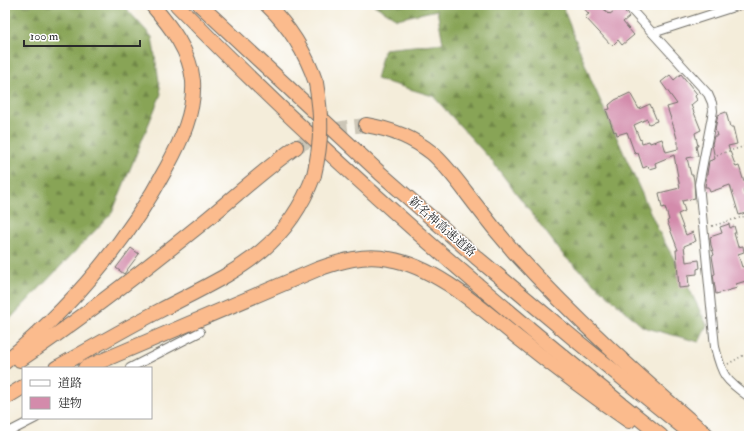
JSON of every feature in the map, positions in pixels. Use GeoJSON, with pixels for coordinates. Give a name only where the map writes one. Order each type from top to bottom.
{"type":"FeatureCollection","features":[{"type":"Feature","properties":{"kind":"highway"},"geometry":{"type":"LineString","coordinates":[[5,362],[28,343],[74,297],[116,245],[155,189],[185,130],[193,97],[193,81],[190,66],[176,34],[152,5]]}},
{"type":"Feature","properties":{"kind":"highway","name":"新名神高速道路"},"geometry":{"type":"LineString","coordinates":[[177,5],[273,100],[377,197],[469,278],[661,436]]}},
{"type":"Feature","properties":{"kind":"highway","name":"新名神高速道路"},"geometry":{"type":"LineString","coordinates":[[200,5],[380,173],[470,252],[619,376],[694,436]]}},
{"type":"Feature","properties":{"kind":"highway"},"geometry":{"type":"LineString","coordinates":[[58,367],[227,275],[255,257],[273,241],[289,223],[306,194],[314,175],[321,139],[320,109],[316,83],[310,65],[290,30],[267,5]]}},
{"type":"Feature","properties":{"kind":"highway"},"geometry":{"type":"LineString","coordinates":[[366,126],[384,128],[401,134],[417,142],[431,153],[445,166],[515,252],[568,308],[623,362],[708,436]]}},
{"type":"Feature","properties":{"kind":"highway"},"geometry":{"type":"LineString","coordinates":[[5,370],[126,284],[296,147]]}},
{"type":"Feature","properties":{"kind":"highway"},"geometry":{"type":"LineString","coordinates":[[87,367],[337,262],[355,258],[389,258],[405,262],[422,269],[456,290],[602,402],[651,436]]}},
{"type":"Feature","properties":{"kind":"highway"},"geometry":{"type":"LineString","coordinates":[[5,398],[22,388]]}},
{"type":"Feature","properties":{"kind":"highway"},"geometry":{"type":"LineString","coordinates":[[5,407],[22,398]]}},
{"type":"Feature","properties":{"kind":"street"},"geometry":{"type":"LineString","coordinates":[[627,5],[708,94],[712,102],[712,111],[699,184],[715,347],[720,368],[730,384],[749,397]]}},
{"type":"Feature","properties":{"kind":"street"},"geometry":{"type":"LineString","coordinates":[[653,33],[740,5]]}},
{"type":"Feature","properties":{"kind":"street"},"geometry":{"type":"LineString","coordinates":[[132,367],[200,332]]}},
{"type":"Feature","properties":{"kind":"street"},"geometry":{"type":"LineString","coordinates":[[5,434],[34,419]]}},
{"type":"Feature","properties":{"kind":"path"},"geometry":{"type":"LineString","coordinates":[[703,159],[749,145]]}},
{"type":"Feature","properties":{"kind":"path"},"geometry":{"type":"LineString","coordinates":[[704,229],[749,215]]}},
{"type":"Feature","properties":{"kind":"path"},"geometry":{"type":"LineString","coordinates":[[720,368],[749,352]]}},
{"type":"Feature","properties":{"kind":"green space"},"geometry":{"type":"Polygon","coordinates":[[[5,5],[123,5],[152,37],[161,94],[112,213],[5,324],[5,5]]]}},
{"type":"Feature","properties":{"kind":"green space"},"geometry":{"type":"Polygon","coordinates":[[[374,5],[562,5],[592,82],[659,232],[679,268],[707,325],[699,342],[643,327],[564,256],[491,160],[433,96],[376,79],[384,49],[443,43],[437,10],[397,19],[374,5]]]}},
{"type":"Feature","properties":{"kind":"building"},"geometry":{"type":"Polygon","coordinates":[[[581,5],[601,5],[608,14],[621,6],[629,17],[623,22],[634,35],[622,45],[618,40],[612,46],[585,17],[589,14],[581,5]]]}},
{"type":"Feature","properties":{"kind":"building"},"geometry":{"type":"Polygon","coordinates":[[[681,74],[697,94],[695,96],[697,100],[691,105],[701,130],[695,133],[698,146],[696,146],[698,156],[687,158],[691,175],[693,175],[695,198],[682,201],[685,211],[678,214],[686,235],[693,232],[696,241],[684,246],[686,262],[699,260],[700,268],[697,269],[697,274],[688,275],[689,287],[679,288],[676,250],[678,250],[667,221],[669,220],[665,207],[662,208],[659,193],[680,188],[674,155],[655,163],[656,167],[649,169],[648,166],[643,168],[638,153],[635,154],[627,132],[617,135],[616,131],[614,132],[606,110],[610,109],[609,105],[615,100],[630,93],[639,109],[650,104],[657,121],[649,124],[647,119],[634,125],[642,143],[649,141],[650,143],[662,139],[666,152],[678,149],[678,142],[667,107],[677,104],[661,82],[670,75],[674,80],[681,74]]]}},
{"type":"Feature","properties":{"kind":"building"},"geometry":{"type":"Polygon","coordinates":[[[726,112],[730,127],[733,127],[737,144],[728,146],[736,167],[739,166],[744,182],[749,180],[749,188],[743,190],[747,202],[749,202],[749,212],[739,215],[730,185],[710,192],[708,187],[705,187],[709,161],[715,159],[712,144],[714,136],[717,136],[715,129],[718,115],[726,112]]]}},
{"type":"Feature","properties":{"kind":"building"},"geometry":{"type":"Polygon","coordinates":[[[729,224],[730,228],[734,226],[736,233],[734,233],[738,247],[743,246],[744,252],[738,254],[742,267],[745,266],[749,280],[736,284],[737,288],[716,294],[712,256],[714,255],[710,237],[722,233],[720,227],[729,224]]]}},
{"type":"Feature","properties":{"kind":"building"},"geometry":{"type":"Polygon","coordinates":[[[131,248],[139,254],[124,274],[116,268],[131,248]]]}},
{"type":"Feature","properties":{"kind":"tunnel"},"geometry":{"type":"LineString","coordinates":[[296,147],[327,131],[366,125]]}}]}
